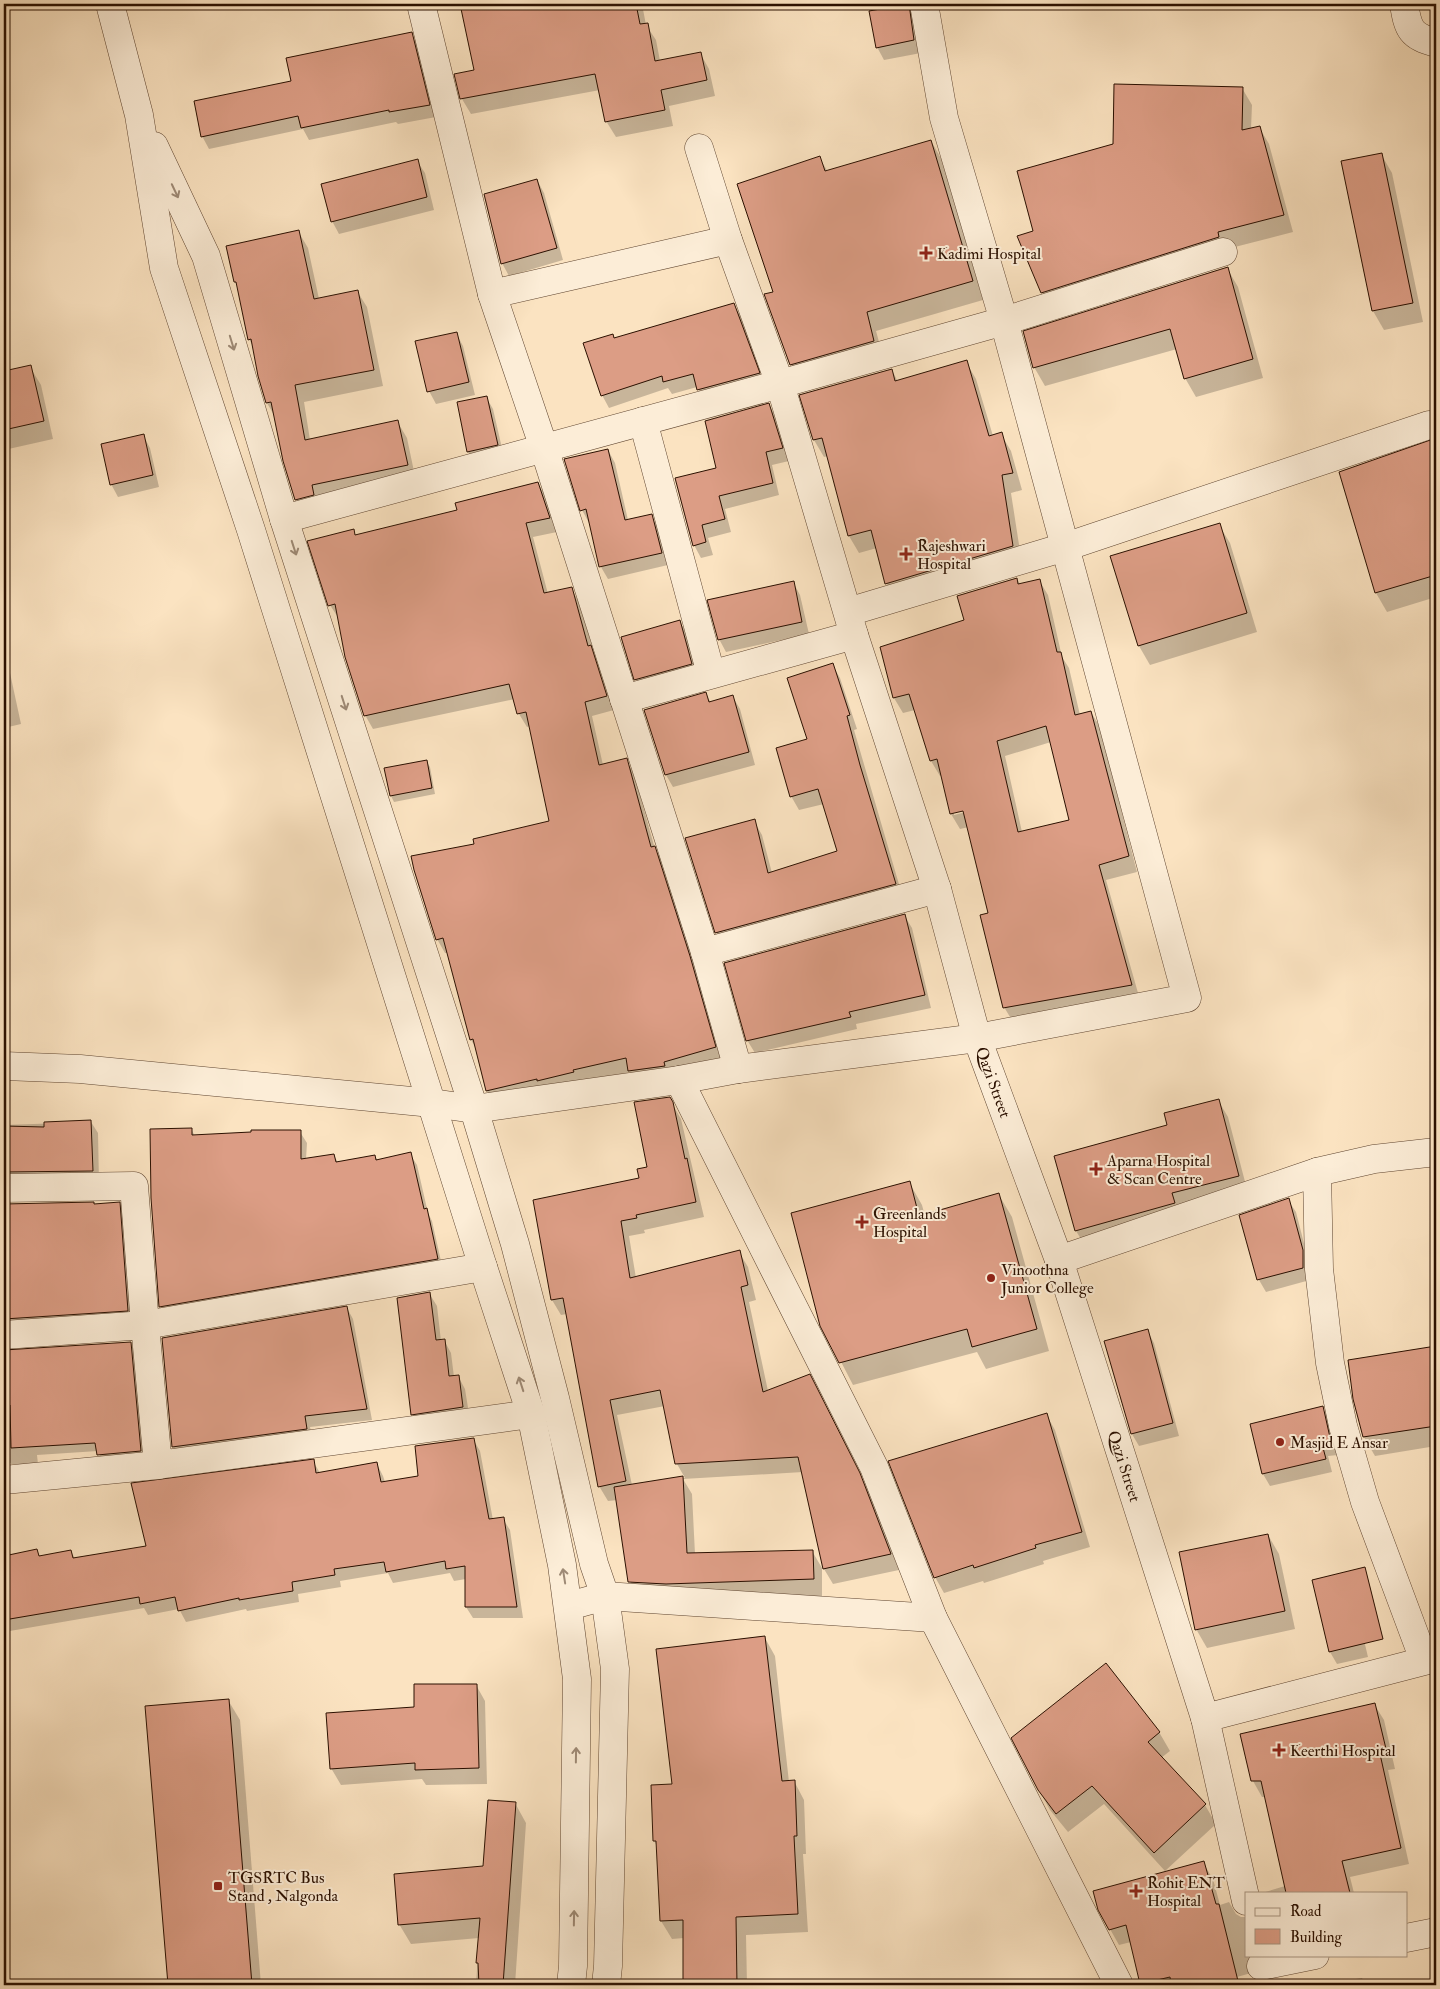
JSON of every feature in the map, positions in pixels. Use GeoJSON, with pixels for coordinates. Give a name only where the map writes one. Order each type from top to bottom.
{"type":"FeatureCollection","features":[{"type":"Feature","properties":{"kind":"street"},"geometry":{"type":"LineString","coordinates":[[110,4],[139,115],[164,268],[251,530],[531,1414],[562,1564],[569,1606],[577,1679],[573,1966],[571,1985]]}},
{"type":"Feature","properties":{"kind":"street"},"geometry":{"type":"LineString","coordinates":[[421,4],[492,294],[544,448],[705,952],[738,1069]]}},
{"type":"Feature","properties":{"kind":"street"},"geometry":{"type":"LineString","coordinates":[[4,1066],[80,1070],[432,1103],[474,1109],[679,1080],[738,1069],[977,1038],[1187,998],[1004,321],[944,118],[924,4]]}},
{"type":"Feature","properties":{"kind":"street"},"geometry":{"type":"LineString","coordinates":[[1404,4],[1410,28],[1420,38],[1436,44]]}},
{"type":"Feature","properties":{"kind":"street"},"geometry":{"type":"LineString","coordinates":[[139,115],[206,256],[284,519],[474,1109],[517,1254],[555,1398],[594,1564],[605,1596],[615,1669],[606,1985]]}},
{"type":"Feature","properties":{"kind":"street","name":"Qazi Street"},"geometry":{"type":"LineString","coordinates":[[699,148],[728,240],[780,384],[851,624],[937,889],[977,1038],[1059,1260],[1205,1718],[1245,1897]]}},
{"type":"Feature","properties":{"kind":"street"},"geometry":{"type":"LineString","coordinates":[[492,294],[728,240]]}},
{"type":"Feature","properties":{"kind":"street"},"geometry":{"type":"LineString","coordinates":[[284,519],[1004,321],[1223,252]]}},
{"type":"Feature","properties":{"kind":"street"},"geometry":{"type":"LineString","coordinates":[[643,421],[711,674]]}},
{"type":"Feature","properties":{"kind":"street"},"geometry":{"type":"LineString","coordinates":[[624,699],[711,674],[1065,547],[1429,425]]}},
{"type":"Feature","properties":{"kind":"street"},"geometry":{"type":"LineString","coordinates":[[705,952],[937,889]]}},
{"type":"Feature","properties":{"kind":"street"},"geometry":{"type":"LineString","coordinates":[[679,1080],[874,1467],[932,1618],[1119,1985]]}},
{"type":"Feature","properties":{"kind":"street"},"geometry":{"type":"LineString","coordinates":[[1059,1260],[1317,1172],[1374,1159],[1436,1152]]}},
{"type":"Feature","properties":{"kind":"street"},"geometry":{"type":"LineString","coordinates":[[1205,1718],[1430,1659],[1365,1502],[1343,1426],[1330,1363],[1319,1269],[1317,1172]]}},
{"type":"Feature","properties":{"kind":"street"},"geometry":{"type":"LineString","coordinates":[[4,1188],[134,1186],[158,1465]]}},
{"type":"Feature","properties":{"kind":"street"},"geometry":{"type":"LineString","coordinates":[[4,1335],[145,1326],[483,1267]]}},
{"type":"Feature","properties":{"kind":"street"},"geometry":{"type":"LineString","coordinates":[[4,1480],[158,1465],[531,1414]]}},
{"type":"Feature","properties":{"kind":"street"},"geometry":{"type":"LineString","coordinates":[[569,1606],[605,1596],[932,1618]]}},
{"type":"Feature","properties":{"kind":"street"},"geometry":{"type":"LineString","coordinates":[[1408,1938],[1436,1932]]}},
{"type":"Feature","properties":{"kind":"street"},"geometry":{"type":"LineString","coordinates":[[1261,1969],[1311,1956]]}},
{"type":"Feature","properties":{"kind":"building"},"geometry":{"type":"Polygon","coordinates":[[[460,4],[636,4],[640,24],[648,23],[655,61],[701,52],[707,80],[661,90],[665,110],[605,122],[595,74],[460,99],[454,74],[474,70],[460,4]]]}},
{"type":"Feature","properties":{"kind":"building"},"geometry":{"type":"Polygon","coordinates":[[[909,4],[914,40],[876,48],[869,11],[909,4]]]}},
{"type":"Feature","properties":{"kind":"building"},"geometry":{"type":"Polygon","coordinates":[[[412,32],[430,105],[389,112],[389,110],[301,128],[298,116],[201,137],[194,101],[291,81],[286,58],[412,32]]]}},
{"type":"Feature","properties":{"kind":"building"},"geometry":{"type":"Polygon","coordinates":[[[1114,84],[1243,87],[1242,130],[1260,126],[1284,215],[1218,232],[1219,237],[1041,293],[1017,236],[1033,231],[1017,171],[1113,144],[1114,84]]]}},
{"type":"Feature","properties":{"kind":"building"},"geometry":{"type":"Polygon","coordinates":[[[931,140],[973,281],[867,312],[874,341],[790,365],[764,294],[773,292],[737,184],[820,156],[825,171],[931,140]]]}},
{"type":"Feature","properties":{"kind":"building"},"geometry":{"type":"Polygon","coordinates":[[[1382,153],[1413,303],[1372,311],[1341,161],[1382,153]]]}},
{"type":"Feature","properties":{"kind":"building"},"geometry":{"type":"Polygon","coordinates":[[[418,159],[427,197],[331,222],[321,184],[418,159]]]}},
{"type":"Feature","properties":{"kind":"building"},"geometry":{"type":"Polygon","coordinates":[[[537,179],[557,248],[501,264],[484,194],[537,179]]]}},
{"type":"Feature","properties":{"kind":"building"},"geometry":{"type":"Polygon","coordinates":[[[299,230],[314,299],[358,290],[374,370],[295,385],[305,440],[398,420],[408,465],[312,485],[314,495],[295,500],[283,461],[271,402],[266,403],[258,376],[251,339],[248,340],[236,282],[234,282],[226,246],[299,230]]]}},
{"type":"Feature","properties":{"kind":"building"},"geometry":{"type":"Polygon","coordinates":[[[1228,267],[1253,359],[1184,379],[1170,329],[1033,368],[1023,331],[1228,267]]]}},
{"type":"Feature","properties":{"kind":"building"},"geometry":{"type":"Polygon","coordinates":[[[734,303],[760,373],[697,390],[693,374],[663,382],[662,376],[601,396],[583,343],[613,334],[614,338],[734,303]]]}},
{"type":"Feature","properties":{"kind":"building"},"geometry":{"type":"Polygon","coordinates":[[[457,332],[469,382],[427,392],[415,341],[457,332]]]}},
{"type":"Feature","properties":{"kind":"building"},"geometry":{"type":"Polygon","coordinates":[[[967,360],[989,436],[1002,432],[1013,473],[1002,475],[1013,546],[885,584],[871,530],[848,536],[822,438],[813,440],[799,395],[892,369],[895,381],[967,360]]]}},
{"type":"Feature","properties":{"kind":"building"},"geometry":{"type":"Polygon","coordinates":[[[31,365],[44,421],[4,430],[4,371],[31,365]]]}},
{"type":"Feature","properties":{"kind":"building"},"geometry":{"type":"Polygon","coordinates":[[[487,396],[498,445],[467,452],[457,402],[487,396]]]}},
{"type":"Feature","properties":{"kind":"building"},"geometry":{"type":"Polygon","coordinates":[[[769,403],[783,448],[766,452],[773,483],[719,496],[725,519],[702,525],[706,542],[693,546],[675,478],[716,468],[705,421],[769,403]]]}},
{"type":"Feature","properties":{"kind":"building"},"geometry":{"type":"Polygon","coordinates":[[[144,434],[153,475],[110,485],[101,444],[144,434]]]}},
{"type":"Feature","properties":{"kind":"building"},"geometry":{"type":"Polygon","coordinates":[[[1436,438],[1436,575],[1375,593],[1339,472],[1436,438]]]}},
{"type":"Feature","properties":{"kind":"building"},"geometry":{"type":"Polygon","coordinates":[[[608,449],[625,520],[652,514],[662,553],[599,567],[586,509],[580,511],[564,459],[608,449]]]}},
{"type":"Feature","properties":{"kind":"building"},"geometry":{"type":"Polygon","coordinates":[[[538,482],[550,518],[526,523],[544,593],[572,587],[588,646],[591,645],[607,696],[585,702],[599,765],[627,758],[651,847],[655,846],[690,956],[716,1047],[664,1062],[665,1066],[628,1071],[626,1058],[573,1070],[574,1072],[537,1081],[537,1079],[486,1091],[473,1039],[470,1040],[443,938],[436,940],[411,856],[474,844],[473,839],[549,821],[526,712],[517,714],[509,684],[364,716],[345,657],[335,604],[328,606],[307,541],[354,529],[355,535],[457,510],[455,503],[538,482]]]}},
{"type":"Feature","properties":{"kind":"building"},"geometry":{"type":"Polygon","coordinates":[[[1220,523],[1247,613],[1138,646],[1110,556],[1220,523]]]}},
{"type":"Feature","properties":{"kind":"building"},"geometry":{"type":"Polygon","coordinates":[[[1017,578],[1018,584],[1040,579],[1057,652],[1061,652],[1075,715],[1091,711],[1129,856],[1099,865],[1132,985],[1003,1008],[980,915],[988,913],[963,811],[950,814],[937,759],[930,761],[909,694],[893,698],[880,647],[964,620],[957,596],[1017,578]],[[1046,726],[997,741],[1018,832],[1069,820],[1046,726]]]}},
{"type":"Feature","properties":{"kind":"building"},"geometry":{"type":"Polygon","coordinates":[[[794,581],[802,622],[718,640],[707,600],[794,581]]]}},
{"type":"Feature","properties":{"kind":"building"},"geometry":{"type":"Polygon","coordinates":[[[680,620],[692,664],[634,680],[621,637],[680,620]]]}},
{"type":"Feature","properties":{"kind":"building"},"geometry":{"type":"Polygon","coordinates":[[[833,663],[850,715],[847,716],[860,765],[896,884],[715,933],[685,838],[755,819],[768,873],[837,851],[818,789],[790,797],[776,748],[807,739],[787,678],[833,663]]]}},
{"type":"Feature","properties":{"kind":"building"},"geometry":{"type":"Polygon","coordinates":[[[706,692],[709,702],[733,695],[749,752],[665,775],[644,710],[706,692]]]}},
{"type":"Feature","properties":{"kind":"building"},"geometry":{"type":"Polygon","coordinates":[[[427,760],[432,788],[390,796],[384,768],[427,760]]]}},
{"type":"Feature","properties":{"kind":"building"},"geometry":{"type":"Polygon","coordinates":[[[905,914],[925,995],[849,1012],[851,1017],[746,1041],[724,963],[905,914]]]}},
{"type":"Feature","properties":{"kind":"building"},"geometry":{"type":"Polygon","coordinates":[[[670,1097],[673,1102],[685,1159],[687,1158],[696,1202],[636,1215],[637,1218],[621,1221],[630,1278],[740,1250],[748,1285],[741,1287],[763,1392],[810,1374],[860,1473],[891,1554],[823,1569],[798,1457],[675,1464],[660,1390],[610,1400],[626,1481],[598,1487],[563,1298],[551,1300],[533,1200],[639,1178],[637,1169],[647,1167],[634,1102],[670,1097]]]}},
{"type":"Feature","properties":{"kind":"building"},"geometry":{"type":"Polygon","coordinates":[[[1219,1099],[1239,1176],[1172,1193],[1175,1203],[1075,1231],[1054,1156],[1167,1125],[1164,1113],[1219,1099]]]}},
{"type":"Feature","properties":{"kind":"building"},"geometry":{"type":"Polygon","coordinates":[[[91,1120],[93,1171],[4,1172],[4,1126],[44,1127],[44,1122],[91,1120]]]}},
{"type":"Feature","properties":{"kind":"building"},"geometry":{"type":"Polygon","coordinates":[[[192,1128],[192,1135],[251,1132],[251,1130],[301,1130],[301,1159],[334,1154],[336,1162],[375,1155],[376,1160],[411,1152],[424,1209],[427,1208],[438,1259],[159,1307],[151,1198],[150,1129],[192,1128]]]}},
{"type":"Feature","properties":{"kind":"building"},"geometry":{"type":"Polygon","coordinates":[[[910,1181],[919,1216],[999,1193],[1037,1329],[972,1347],[967,1329],[839,1363],[820,1326],[791,1213],[910,1181]]]}},
{"type":"Feature","properties":{"kind":"building"},"geometry":{"type":"Polygon","coordinates":[[[1289,1198],[1303,1250],[1303,1268],[1257,1280],[1239,1215],[1289,1198]]]}},
{"type":"Feature","properties":{"kind":"building"},"geometry":{"type":"Polygon","coordinates":[[[94,1202],[94,1204],[120,1202],[128,1311],[4,1319],[4,1204],[94,1202]]]}},
{"type":"Feature","properties":{"kind":"building"},"geometry":{"type":"Polygon","coordinates":[[[430,1292],[436,1340],[445,1339],[449,1376],[459,1375],[463,1407],[411,1415],[397,1298],[430,1292]]]}},
{"type":"Feature","properties":{"kind":"building"},"geometry":{"type":"Polygon","coordinates":[[[347,1306],[367,1409],[305,1416],[307,1429],[172,1447],[162,1338],[347,1306]]]}},
{"type":"Feature","properties":{"kind":"building"},"geometry":{"type":"Polygon","coordinates":[[[1148,1329],[1173,1423],[1131,1434],[1104,1341],[1148,1329]]]}},
{"type":"Feature","properties":{"kind":"building"},"geometry":{"type":"Polygon","coordinates":[[[131,1342],[141,1451],[97,1455],[95,1443],[11,1448],[10,1405],[4,1405],[4,1350],[131,1342]]]}},
{"type":"Feature","properties":{"kind":"building"},"geometry":{"type":"Polygon","coordinates":[[[1436,1346],[1436,1426],[1363,1437],[1353,1399],[1348,1360],[1436,1346]]]}},
{"type":"Feature","properties":{"kind":"building"},"geometry":{"type":"Polygon","coordinates":[[[1323,1406],[1331,1442],[1322,1444],[1326,1459],[1262,1474],[1250,1424],[1323,1406]]]}},
{"type":"Feature","properties":{"kind":"building"},"geometry":{"type":"Polygon","coordinates":[[[1047,1413],[1082,1532],[1035,1545],[1036,1548],[974,1568],[973,1565],[934,1578],[888,1461],[1047,1413]]]}},
{"type":"Feature","properties":{"kind":"building"},"geometry":{"type":"Polygon","coordinates":[[[474,1438],[489,1519],[504,1517],[517,1607],[465,1607],[465,1566],[446,1569],[445,1561],[386,1572],[384,1562],[334,1569],[335,1575],[292,1582],[293,1591],[239,1600],[239,1598],[178,1611],[175,1597],[140,1604],[139,1597],[4,1620],[4,1556],[37,1549],[39,1556],[71,1550],[73,1558],[146,1546],[131,1483],[314,1459],[316,1473],[377,1462],[381,1482],[418,1476],[415,1446],[474,1438]]]}},
{"type":"Feature","properties":{"kind":"building"},"geometry":{"type":"Polygon","coordinates":[[[683,1476],[687,1553],[813,1550],[814,1579],[666,1584],[628,1582],[614,1487],[683,1476]]]}},
{"type":"Feature","properties":{"kind":"building"},"geometry":{"type":"Polygon","coordinates":[[[1268,1534],[1285,1611],[1195,1630],[1179,1552],[1268,1534]]]}},
{"type":"Feature","properties":{"kind":"building"},"geometry":{"type":"Polygon","coordinates":[[[1365,1567],[1383,1639],[1329,1652],[1312,1580],[1365,1567]]]}},
{"type":"Feature","properties":{"kind":"building"},"geometry":{"type":"Polygon","coordinates":[[[765,1636],[782,1781],[795,1780],[797,1836],[794,1836],[798,1914],[736,1917],[737,1985],[683,1985],[683,1920],[660,1921],[656,1841],[653,1841],[651,1785],[672,1784],[656,1649],[765,1636]]]}},
{"type":"Feature","properties":{"kind":"building"},"geometry":{"type":"Polygon","coordinates":[[[1106,1663],[1160,1732],[1148,1742],[1206,1804],[1154,1853],[1092,1786],[1056,1814],[1038,1790],[1011,1738],[1106,1663]]]}},
{"type":"Feature","properties":{"kind":"building"},"geometry":{"type":"Polygon","coordinates":[[[414,1684],[477,1684],[479,1768],[415,1770],[415,1763],[330,1769],[326,1713],[414,1707],[414,1684]]]}},
{"type":"Feature","properties":{"kind":"building"},"geometry":{"type":"Polygon","coordinates":[[[229,1699],[252,1985],[168,1985],[145,1706],[229,1699]]]}},
{"type":"Feature","properties":{"kind":"building"},"geometry":{"type":"Polygon","coordinates":[[[1375,1703],[1387,1753],[1380,1754],[1401,1848],[1342,1861],[1350,1892],[1286,1892],[1261,1781],[1251,1781],[1240,1734],[1375,1703]]]}},
{"type":"Feature","properties":{"kind":"building"},"geometry":{"type":"Polygon","coordinates":[[[488,1800],[516,1802],[503,1985],[479,1985],[478,1963],[476,1963],[480,1918],[398,1925],[394,1874],[483,1866],[488,1800]]]}},
{"type":"Feature","properties":{"kind":"building"},"geometry":{"type":"Polygon","coordinates":[[[1204,1861],[1216,1904],[1219,1904],[1239,1985],[1171,1985],[1170,1977],[1140,1984],[1126,1925],[1109,1930],[1098,1910],[1093,1891],[1204,1861]]]}},
{"type":"Feature","properties":{"kind":"place","name":"Kadimi Hospital"},"geometry":{"type":"Point","coordinates":[926,253]}},
{"type":"Feature","properties":{"kind":"place","name":"Rajeshwari Hospital"},"geometry":{"type":"Point","coordinates":[906,554]}},
{"type":"Feature","properties":{"kind":"place","name":"Aparna Hospital & Scan Centre"},"geometry":{"type":"Point","coordinates":[1096,1169]}},
{"type":"Feature","properties":{"kind":"place","name":"Greenlands Hospital"},"geometry":{"type":"Point","coordinates":[862,1222]}},
{"type":"Feature","properties":{"kind":"place","name":"Vinoothna Junior College"},"geometry":{"type":"Point","coordinates":[991,1278]}},
{"type":"Feature","properties":{"kind":"place","name":"Masjid E Ansar"},"geometry":{"type":"Point","coordinates":[1280,1442]}},
{"type":"Feature","properties":{"kind":"place","name":"Keerthi Hospital"},"geometry":{"type":"Point","coordinates":[1279,1750]}},
{"type":"Feature","properties":{"kind":"place","name":"TGSRTC Bus Stand , Nalgonda"},"geometry":{"type":"Point","coordinates":[218,1886]}},
{"type":"Feature","properties":{"kind":"place","name":"Rohit ENT Hospital"},"geometry":{"type":"Point","coordinates":[1136,1891]}}]}
